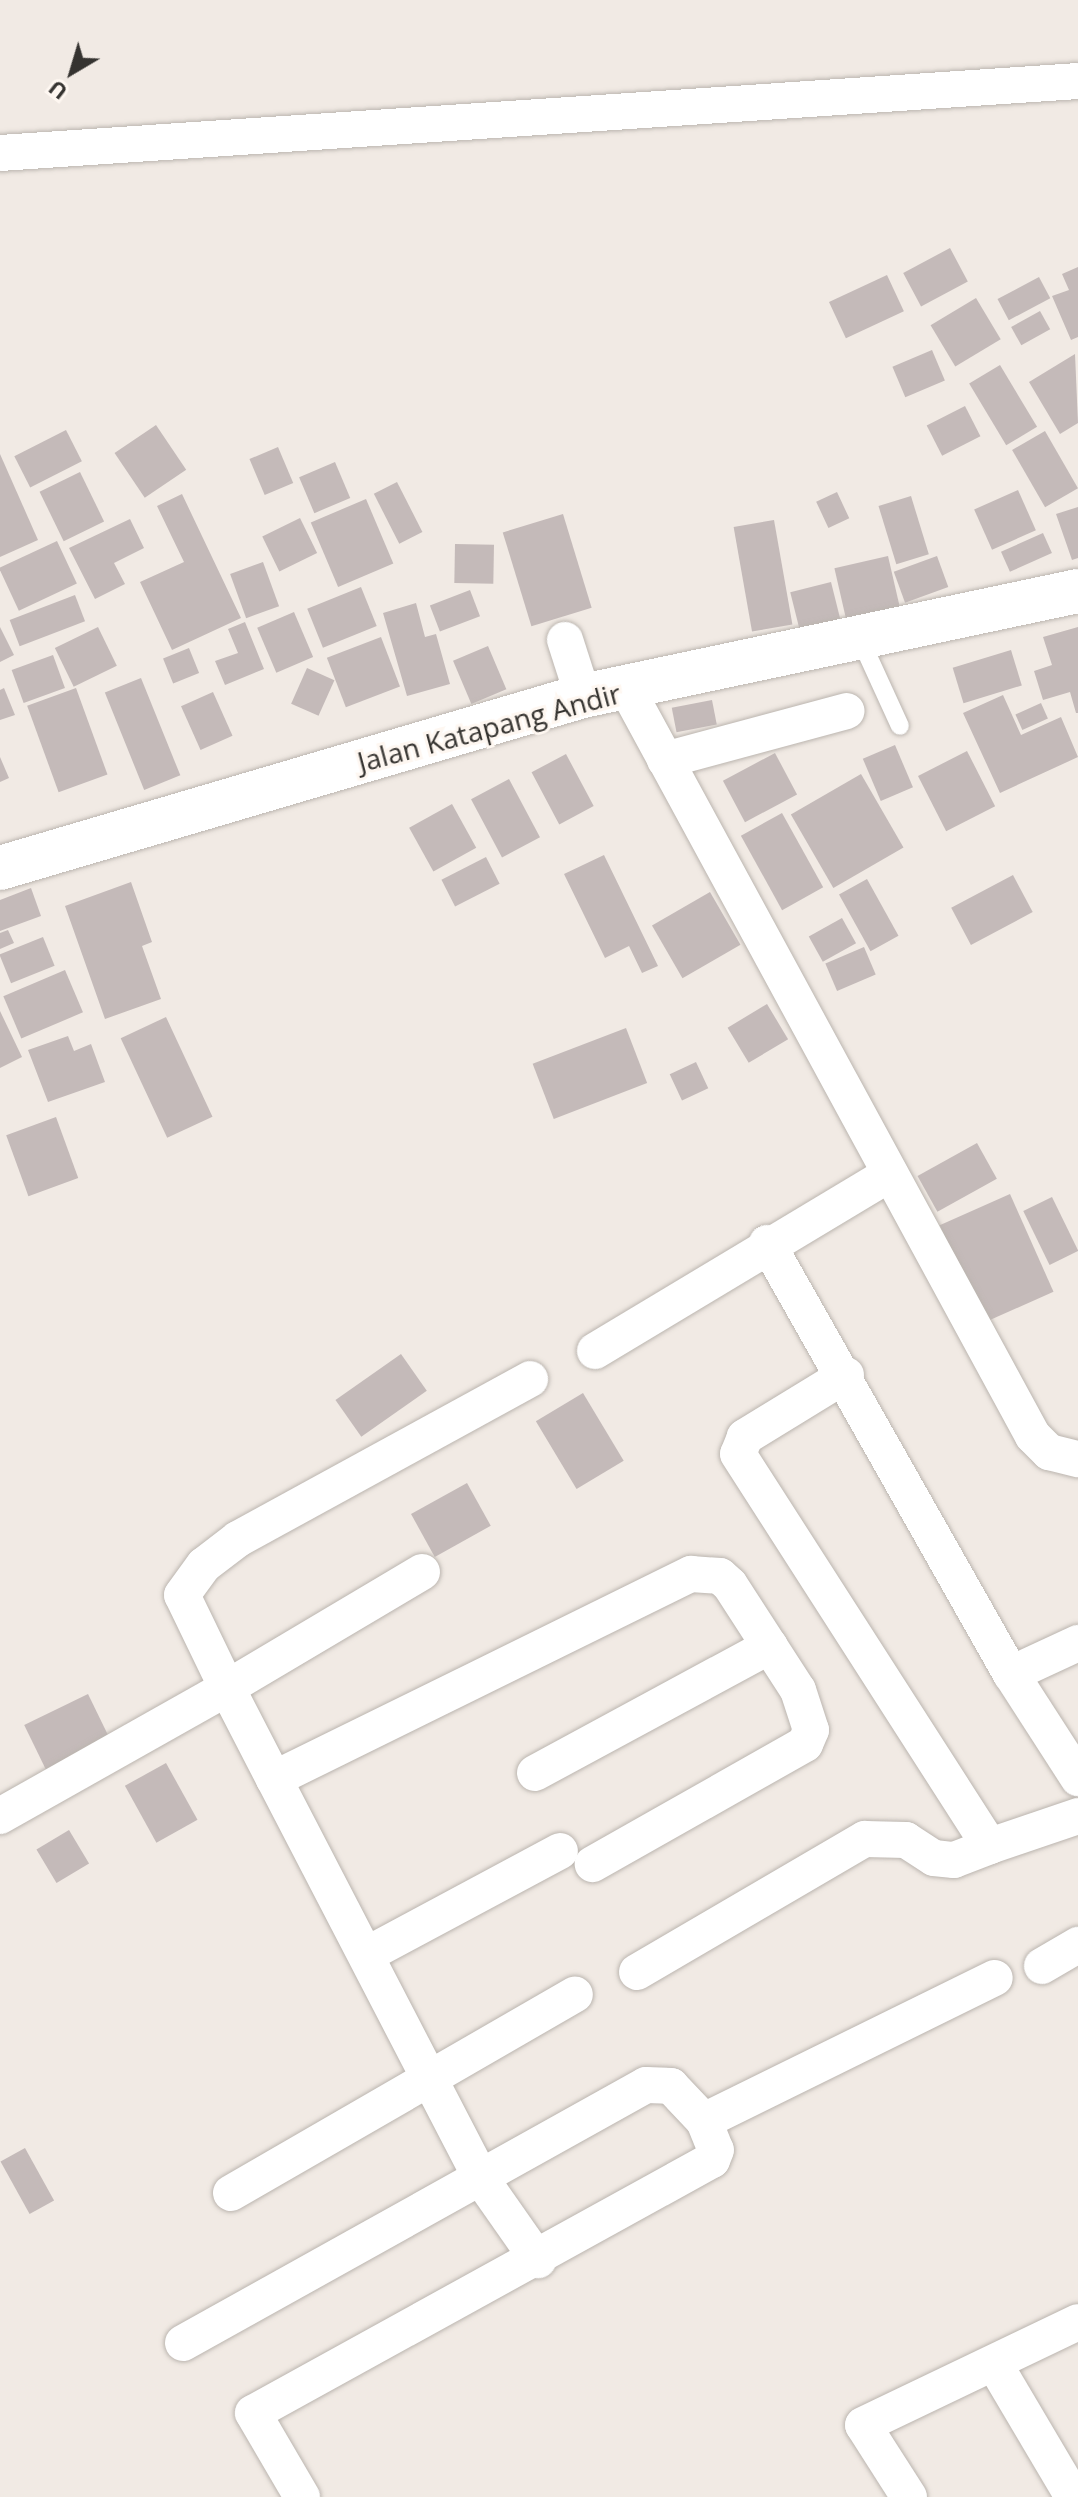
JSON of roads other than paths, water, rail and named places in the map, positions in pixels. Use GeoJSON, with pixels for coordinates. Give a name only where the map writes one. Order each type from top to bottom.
{"type":"FeatureCollection","features":[{"type":"Feature","properties":{"kind":"street"},"geometry":{"type":"LineString","coordinates":[[0,153],[1078,81]]}},
{"type":"Feature","properties":{"kind":"street","name":"Jalan Katapang Andir"},"geometry":{"type":"LineString","coordinates":[[0,868],[583,696],[862,643],[1078,591]]}},
{"type":"Feature","properties":{"kind":"street"},"geometry":{"type":"LineString","coordinates":[[565,640],[583,696]]}},
{"type":"Feature","properties":{"kind":"street"},"geometry":{"type":"LineString","coordinates":[[627,689],[1033,1436],[1049,1452],[1078,1459]]}},
{"type":"Feature","properties":{"kind":"street"},"geometry":{"type":"LineString","coordinates":[[665,760],[847,711]]}},
{"type":"Feature","properties":{"kind":"street"},"geometry":{"type":"LineString","coordinates":[[595,1351],[767,1243],[890,1174]]}},
{"type":"Feature","properties":{"kind":"street"},"geometry":{"type":"LineString","coordinates":[[767,1243],[846,1375],[1011,1674],[1078,1778]]}},
{"type":"Feature","properties":{"kind":"street"},"geometry":{"type":"LineString","coordinates":[[846,1375],[745,1437],[738,1454],[990,1846]]}},
{"type":"Feature","properties":{"kind":"street"},"geometry":{"type":"LineString","coordinates":[[530,1379],[238,1539],[204,1565],[185,1587],[184,1603],[482,2180],[538,2260]]}},
{"type":"Feature","properties":{"kind":"street"},"geometry":{"type":"LineString","coordinates":[[0,1816],[227,1688],[422,1572]]}},
{"type":"Feature","properties":{"kind":"street"},"geometry":{"type":"LineString","coordinates":[[274,1779],[691,1574],[720,1576],[730,1585],[798,1690],[811,1730],[805,1744],[577,1857],[366,1955]]}},
{"type":"Feature","properties":{"kind":"street"},"geometry":{"type":"LineString","coordinates":[[1011,1674],[1078,1643]]}},
{"type":"Feature","properties":{"kind":"street"},"geometry":{"type":"LineString","coordinates":[[535,1773],[770,1646]]}},
{"type":"Feature","properties":{"kind":"street"},"geometry":{"type":"LineString","coordinates":[[637,1972],[865,1839],[906,1840],[934,1858],[954,1860],[1078,1816]]}},
{"type":"Feature","properties":{"kind":"street"},"geometry":{"type":"LineString","coordinates":[[1042,1966],[1078,1945]]}},
{"type":"Feature","properties":{"kind":"street"},"geometry":{"type":"LineString","coordinates":[[704,2121],[995,1978]]}},
{"type":"Feature","properties":{"kind":"street"},"geometry":{"type":"LineString","coordinates":[[231,2193],[427,2074],[575,1994]]}},
{"type":"Feature","properties":{"kind":"street"},"geometry":{"type":"LineString","coordinates":[[183,2343],[341,2250],[482,2180],[657,2081],[704,2121],[716,2150],[712,2160],[538,2260],[253,2413],[302,2497]]}},
{"type":"Feature","properties":{"kind":"street"},"geometry":{"type":"LineString","coordinates":[[909,2497],[863,2425],[995,2365],[1078,2322]]}},
{"type":"Feature","properties":{"kind":"street"},"geometry":{"type":"LineString","coordinates":[[995,2365],[1073,2497]]}},
{"type":"Feature","properties":{"kind":"lane"},"geometry":{"type":"LineString","coordinates":[[862,643],[900,726]]}}]}
